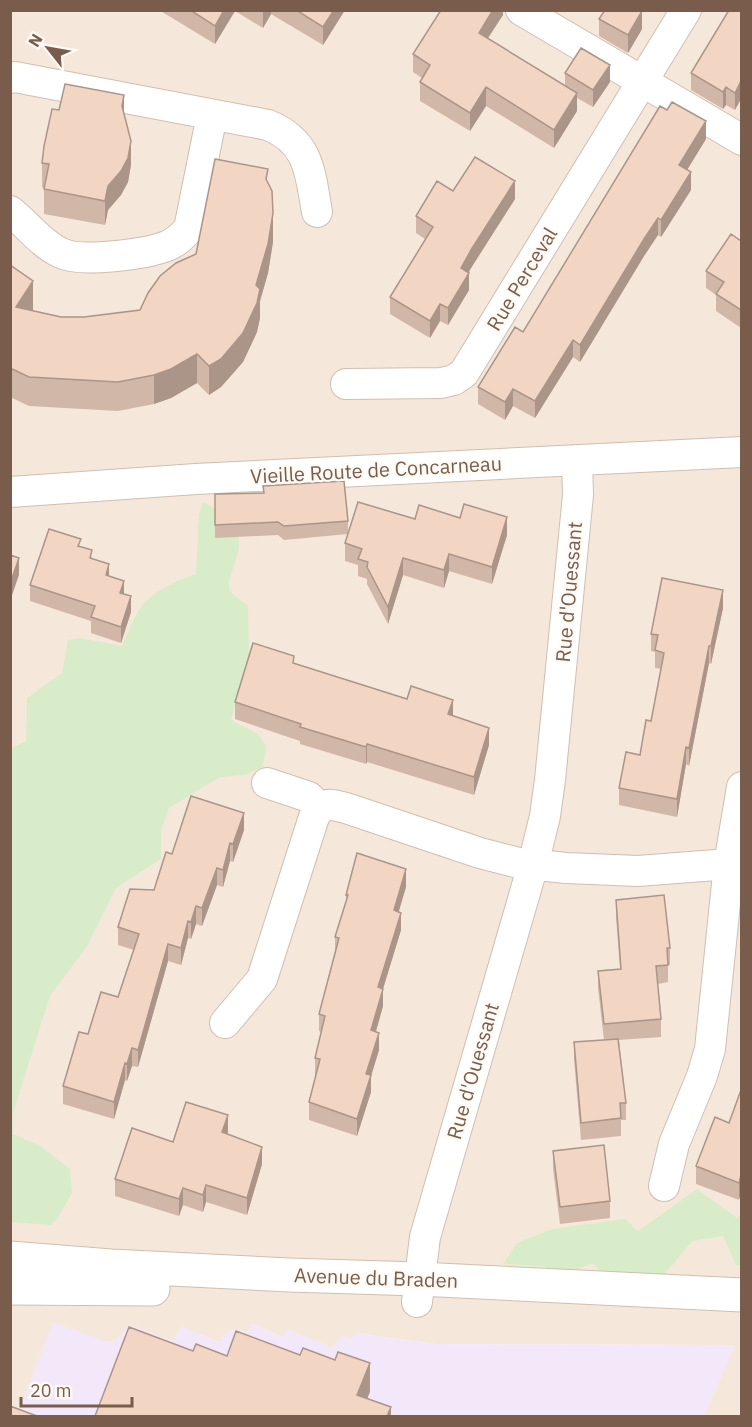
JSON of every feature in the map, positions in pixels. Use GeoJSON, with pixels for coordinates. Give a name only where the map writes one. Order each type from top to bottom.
{"type":"FeatureCollection","features":[{"type":"Feature","properties":{"kind":"street"},"geometry":{"type":"LineString","coordinates":[[521,10],[741,140]]}},
{"type":"Feature","properties":{"kind":"street","name":"Rue Perceval"},"geometry":{"type":"LineString","coordinates":[[346,384],[441,383],[454,380],[464,374],[686,10]]}},
{"type":"Feature","properties":{"kind":"street"},"geometry":{"type":"LineString","coordinates":[[10,78],[15,77],[268,125],[282,130],[303,153],[309,167],[317,212]]}},
{"type":"Feature","properties":{"kind":"street"},"geometry":{"type":"LineString","coordinates":[[10,211],[36,235],[62,254],[92,259],[166,246],[180,239],[189,229],[212,115]]}},
{"type":"Feature","properties":{"kind":"street","name":"Vieille Route de Concarneau"},"geometry":{"type":"LineString","coordinates":[[10,492],[196,479],[741,452]]}},
{"type":"Feature","properties":{"kind":"street","name":"Rue d'Ouessant"},"geometry":{"type":"LineString","coordinates":[[418,1290],[426,1236],[533,865],[545,816],[578,495],[577,460]]}},
{"type":"Feature","properties":{"kind":"street"},"geometry":{"type":"LineString","coordinates":[[267,783],[309,797],[319,808]]}},
{"type":"Feature","properties":{"kind":"street"},"geometry":{"type":"LineString","coordinates":[[664,1186],[674,1144],[702,1076],[710,1049],[726,910],[735,859],[741,787]]}},
{"type":"Feature","properties":{"kind":"street"},"geometry":{"type":"LineString","coordinates":[[225,1023],[262,979],[309,829],[319,808],[327,804],[480,853],[533,865],[638,871],[735,859]]}},
{"type":"Feature","properties":{"kind":"street","name":"Avenue du Braden"},"geometry":{"type":"LineString","coordinates":[[10,1258],[111,1266],[289,1275],[418,1290],[741,1315]]}},
{"type":"Feature","properties":{"kind":"street","name":"Avenue du Braden"},"geometry":{"type":"LineString","coordinates":[[10,1288],[418,1290],[741,1295]]}},
{"type":"Feature","properties":{"kind":"shaded area"},"geometry":{"type":"Polygon","coordinates":[[[10,11],[741,11],[741,1416],[704,1416],[734,1345],[435,1344],[355,1333],[351,1339],[332,1348],[287,1330],[283,1337],[252,1324],[246,1333],[240,1330],[219,1342],[181,1327],[173,1341],[129,1325],[117,1340],[107,1342],[97,1339],[17,1416],[11,1416],[10,11]]]}},
{"type":"Feature","properties":{"kind":"shaded area"},"geometry":{"type":"Polygon","coordinates":[[[53,1322],[107,1342],[117,1340],[129,1325],[173,1341],[181,1327],[219,1342],[225,1333],[234,1329],[246,1333],[252,1324],[283,1337],[287,1329],[332,1347],[339,1339],[345,1337],[351,1339],[355,1333],[435,1344],[735,1345],[704,1416],[17,1416],[53,1322]]]}},
{"type":"Feature","properties":{"kind":"green space"},"geometry":{"type":"Polygon","coordinates":[[[203,502],[239,522],[239,549],[229,581],[229,591],[248,606],[249,658],[231,720],[258,734],[266,746],[263,767],[245,775],[220,777],[169,808],[161,830],[161,859],[116,888],[87,946],[50,996],[13,1113],[13,1134],[39,1145],[70,1169],[72,1193],[57,1219],[50,1225],[11,1222],[11,748],[26,741],[27,698],[62,673],[68,640],[80,638],[122,646],[143,604],[168,586],[196,574],[199,513],[203,502]]]}},
{"type":"Feature","properties":{"kind":"green space"},"geometry":{"type":"Polygon","coordinates":[[[697,1189],[737,1218],[741,1214],[741,1265],[736,1265],[723,1236],[692,1241],[660,1280],[609,1280],[593,1263],[568,1273],[540,1266],[503,1264],[517,1243],[552,1229],[625,1219],[638,1231],[697,1189]]]}},
{"type":"Feature","properties":{"kind":"building"},"geometry":{"type":"Polygon","coordinates":[[[190,10],[224,10],[215,26],[190,10]]]}},
{"type":"Feature","properties":{"kind":"building"},"geometry":{"type":"Polygon","coordinates":[[[296,10],[334,10],[323,27],[296,10]]]}},
{"type":"Feature","properties":{"kind":"building"},"geometry":{"type":"Polygon","coordinates":[[[441,10],[493,10],[479,33],[577,93],[554,130],[486,87],[470,113],[420,82],[430,65],[413,54],[441,10]]]}},
{"type":"Feature","properties":{"kind":"building"},"geometry":{"type":"Polygon","coordinates":[[[605,10],[642,11],[628,35],[599,19],[605,10]]]}},
{"type":"Feature","properties":{"kind":"building"},"geometry":{"type":"Polygon","coordinates":[[[729,10],[741,10],[741,81],[735,93],[726,87],[723,92],[691,73],[729,10]]]}},
{"type":"Feature","properties":{"kind":"building"},"geometry":{"type":"Polygon","coordinates":[[[581,48],[610,65],[593,90],[565,73],[581,48]]]}},
{"type":"Feature","properties":{"kind":"building"},"geometry":{"type":"Polygon","coordinates":[[[65,84],[124,95],[122,106],[131,141],[128,158],[121,171],[108,186],[105,201],[44,189],[49,164],[42,163],[44,146],[52,109],[59,110],[65,84]]]}},
{"type":"Feature","properties":{"kind":"building"},"geometry":{"type":"Polygon","coordinates":[[[672,102],[706,121],[679,165],[691,172],[661,220],[658,218],[644,239],[580,345],[573,340],[535,401],[513,389],[505,402],[478,387],[515,327],[523,332],[660,106],[667,110],[672,102]]]}},
{"type":"Feature","properties":{"kind":"building"},"geometry":{"type":"Polygon","coordinates":[[[475,157],[515,181],[461,268],[469,273],[448,308],[440,304],[430,321],[390,297],[433,227],[416,216],[437,181],[453,191],[475,157]]]}},
{"type":"Feature","properties":{"kind":"building"},"geometry":{"type":"Polygon","coordinates":[[[215,159],[268,169],[266,179],[272,191],[273,213],[268,244],[256,285],[260,289],[257,303],[243,333],[221,359],[209,366],[197,354],[171,369],[118,382],[29,377],[10,368],[10,265],[33,281],[16,307],[61,317],[84,317],[140,310],[160,276],[176,263],[196,254],[215,159]]]}},
{"type":"Feature","properties":{"kind":"building"},"geometry":{"type":"Polygon","coordinates":[[[731,234],[741,241],[741,310],[716,294],[724,282],[706,271],[731,234]]]}},
{"type":"Feature","properties":{"kind":"building"},"geometry":{"type":"Polygon","coordinates":[[[344,481],[348,521],[284,526],[278,522],[215,525],[215,494],[264,493],[263,486],[344,481]]]}},
{"type":"Feature","properties":{"kind":"building"},"geometry":{"type":"Polygon","coordinates":[[[358,502],[415,519],[419,505],[460,518],[464,504],[507,517],[492,567],[449,554],[444,570],[403,558],[388,607],[367,567],[368,562],[358,559],[362,549],[345,543],[358,502]]]}},
{"type":"Feature","properties":{"kind":"building"},"geometry":{"type":"Polygon","coordinates":[[[49,529],[81,539],[78,546],[92,550],[90,558],[109,564],[106,575],[124,581],[120,593],[131,596],[121,627],[91,617],[95,606],[30,585],[49,529]]]}},
{"type":"Feature","properties":{"kind":"building"},"geometry":{"type":"Polygon","coordinates":[[[10,555],[19,558],[10,584],[10,555]]]}},
{"type":"Feature","properties":{"kind":"building"},"geometry":{"type":"Polygon","coordinates":[[[662,578],[723,590],[711,646],[709,646],[689,748],[686,747],[677,799],[619,788],[626,752],[640,755],[646,720],[651,721],[664,653],[655,650],[658,635],[651,634],[662,578]]]}},
{"type":"Feature","properties":{"kind":"building"},"geometry":{"type":"Polygon","coordinates":[[[253,643],[294,656],[293,663],[407,699],[411,686],[453,700],[448,714],[489,728],[474,777],[367,744],[366,747],[300,727],[301,724],[235,702],[253,643]]]}},
{"type":"Feature","properties":{"kind":"building"},"geometry":{"type":"Polygon","coordinates":[[[191,796],[244,813],[233,844],[230,843],[223,870],[217,868],[202,908],[196,906],[191,922],[188,921],[181,948],[168,944],[138,1050],[132,1048],[127,1064],[125,1063],[114,1102],[63,1086],[79,1032],[88,1034],[101,992],[118,997],[139,934],[118,927],[130,889],[154,890],[166,852],[172,854],[191,796]]]}},
{"type":"Feature","properties":{"kind":"building"},"geometry":{"type":"Polygon","coordinates":[[[357,853],[406,869],[394,910],[401,913],[378,987],[383,989],[371,1030],[379,1033],[366,1074],[371,1075],[357,1119],[309,1102],[320,1059],[315,1058],[325,1016],[319,1014],[339,938],[335,937],[348,895],[346,895],[357,853]]]}},
{"type":"Feature","properties":{"kind":"building"},"geometry":{"type":"Polygon","coordinates":[[[664,895],[670,948],[667,948],[668,965],[656,966],[661,1019],[604,1024],[598,971],[621,969],[616,900],[664,895]]]}},
{"type":"Feature","properties":{"kind":"building"},"geometry":{"type":"Polygon","coordinates":[[[618,1039],[626,1103],[620,1103],[621,1118],[581,1123],[574,1042],[618,1039]]]}},
{"type":"Feature","properties":{"kind":"building"},"geometry":{"type":"Polygon","coordinates":[[[741,1090],[741,1175],[739,1183],[696,1166],[715,1117],[729,1123],[741,1090]]]}},
{"type":"Feature","properties":{"kind":"building"},"geometry":{"type":"Polygon","coordinates":[[[186,1102],[228,1115],[222,1132],[262,1147],[247,1198],[206,1185],[203,1195],[183,1188],[179,1199],[115,1179],[132,1128],[173,1142],[186,1102]]]}},
{"type":"Feature","properties":{"kind":"building"},"geometry":{"type":"Polygon","coordinates":[[[604,1145],[610,1201],[560,1207],[553,1151],[604,1145]]]}},
{"type":"Feature","properties":{"kind":"building"},"geometry":{"type":"Polygon","coordinates":[[[129,1327],[193,1351],[196,1344],[227,1356],[236,1331],[300,1355],[303,1348],[335,1360],[338,1352],[370,1363],[357,1395],[391,1407],[387,1416],[95,1416],[129,1327]]]}},
{"type":"Feature","properties":{"kind":"building"},"geometry":{"type":"Polygon","coordinates":[[[10,1406],[37,1416],[10,1416],[10,1406]]]}}]}
